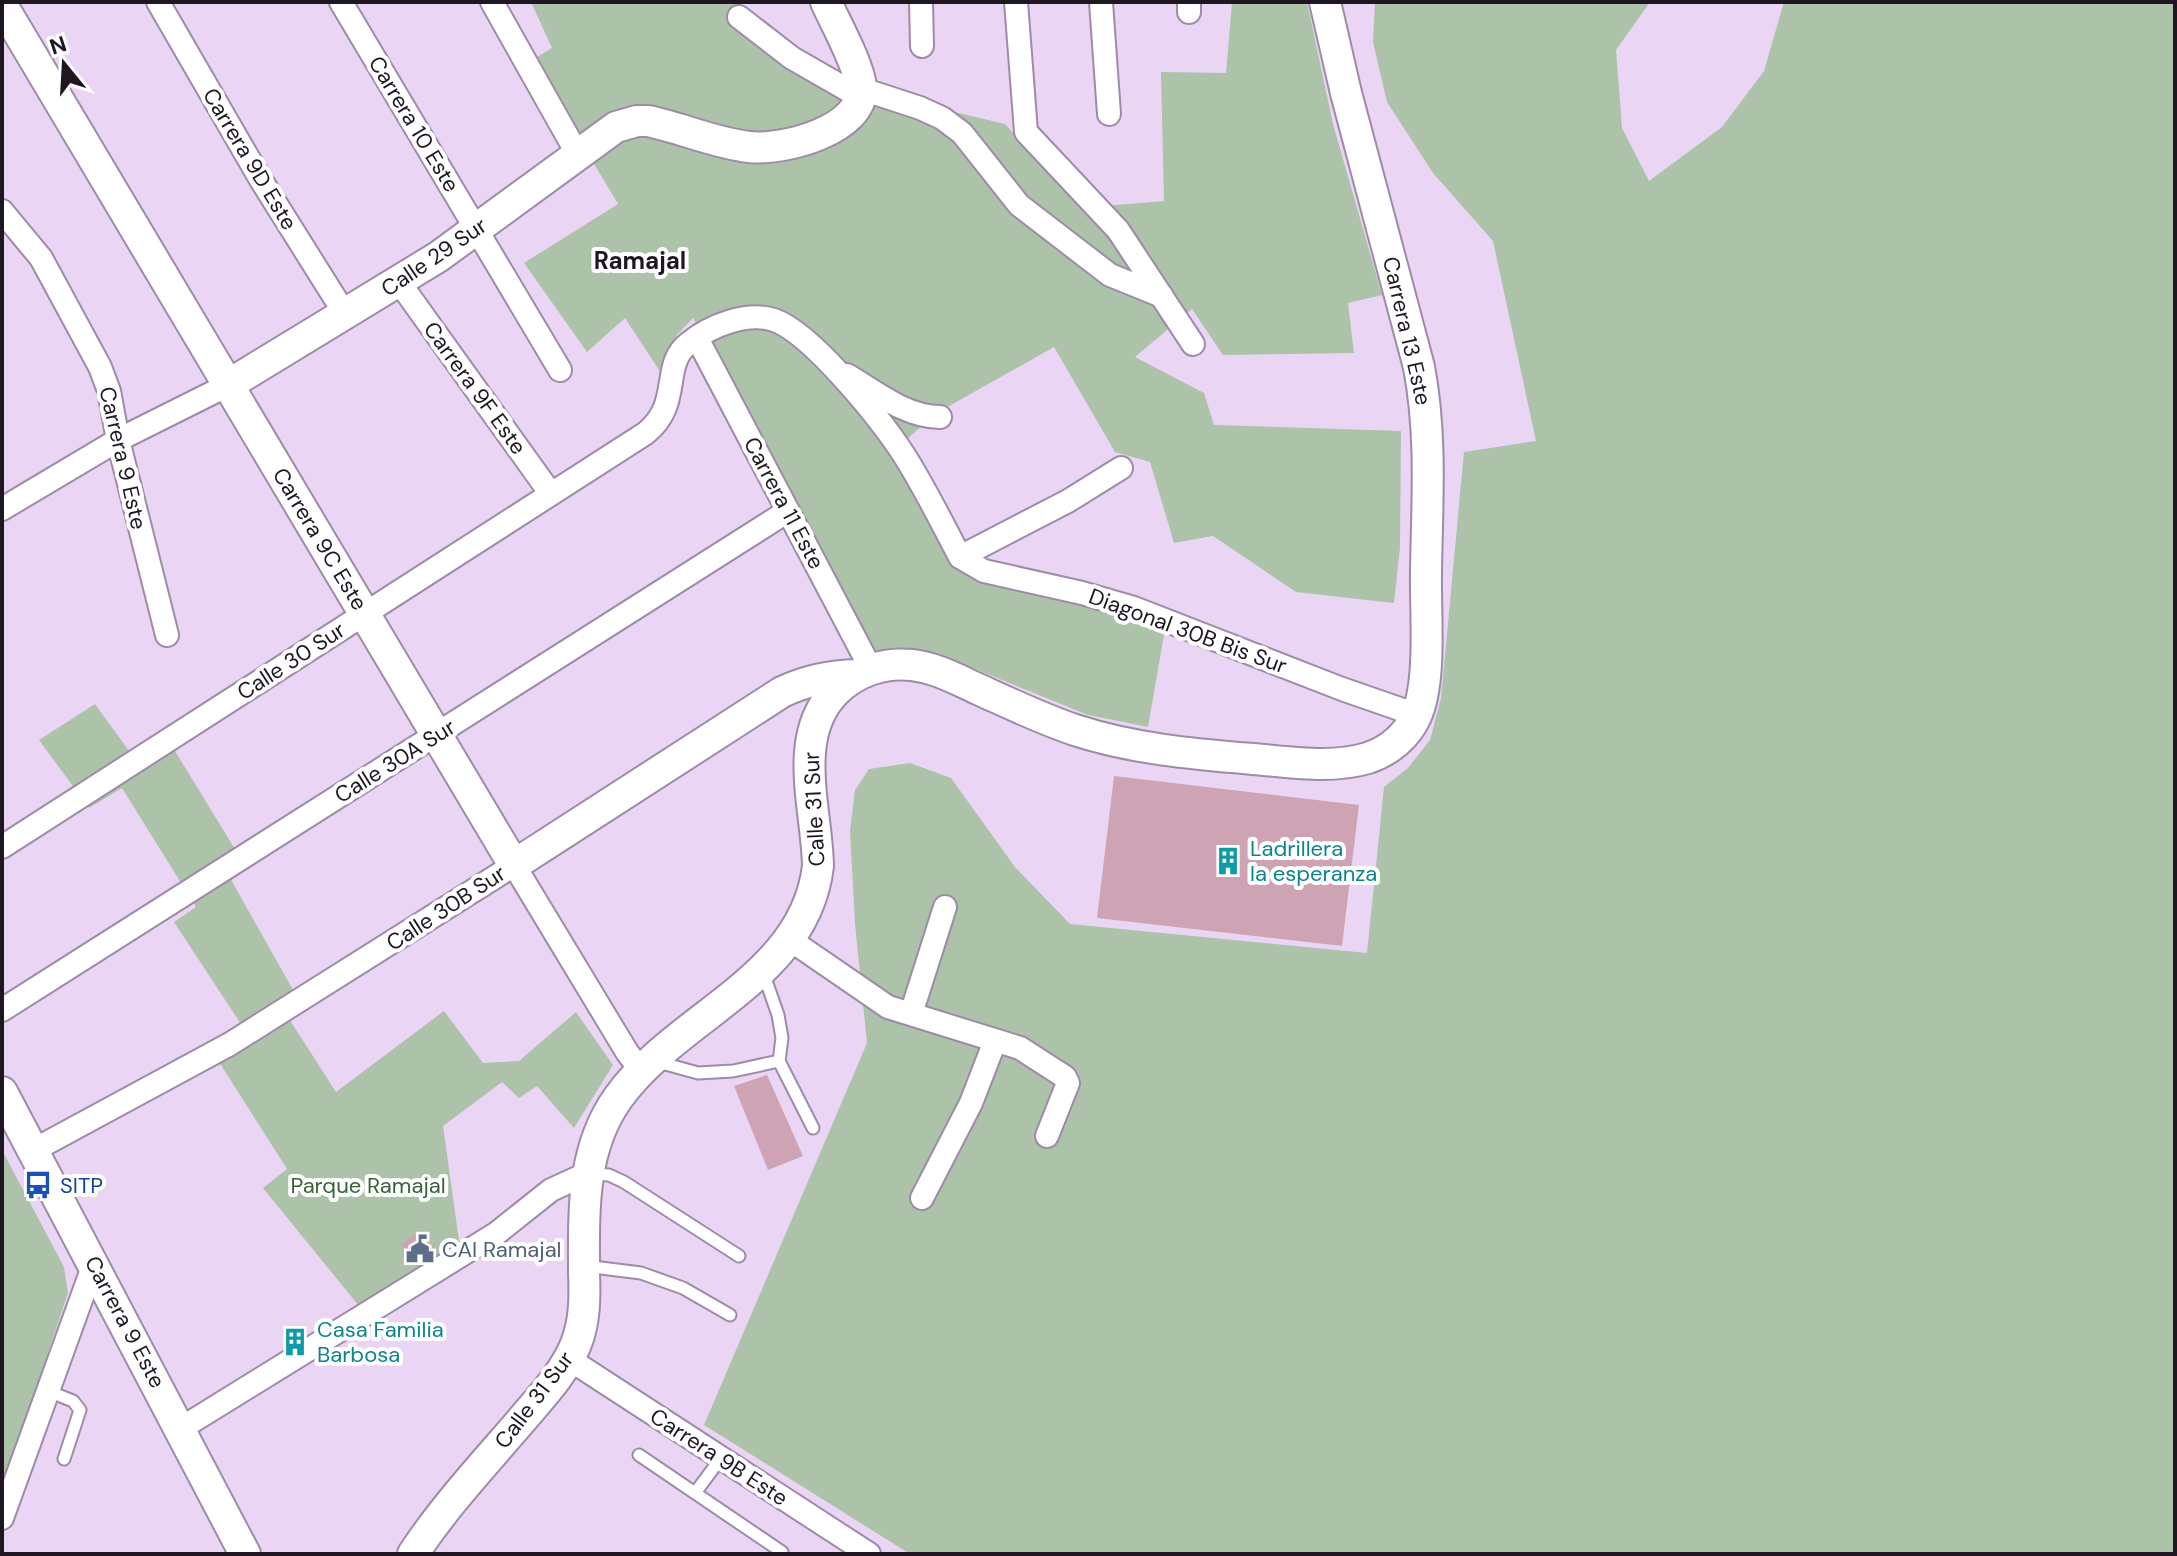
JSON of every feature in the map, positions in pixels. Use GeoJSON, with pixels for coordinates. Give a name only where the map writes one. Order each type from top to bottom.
{"type":"FeatureCollection","features":[{"type":"Feature","properties":{"kind":"street","name":"Carrera 9D Este"},"geometry":{"type":"LineString","coordinates":[[158,2],[261,180],[345,314]]}},
{"type":"Feature","properties":{"kind":"street","name":"Carrera 10 Este"},"geometry":{"type":"LineString","coordinates":[[341,2],[560,370]]}},
{"type":"Feature","properties":{"kind":"street"},"geometry":{"type":"LineString","coordinates":[[492,2],[578,155]]}},
{"type":"Feature","properties":{"kind":"street"},"geometry":{"type":"LineString","coordinates":[[826,2],[855,67],[861,93]]}},
{"type":"Feature","properties":{"kind":"street"},"geometry":{"type":"LineString","coordinates":[[921,2],[922,46]]}},
{"type":"Feature","properties":{"kind":"street"},"geometry":{"type":"LineString","coordinates":[[1016,2],[1026,132],[1118,230],[1193,344]]}},
{"type":"Feature","properties":{"kind":"street"},"geometry":{"type":"LineString","coordinates":[[1101,2],[1109,114]]}},
{"type":"Feature","properties":{"kind":"street","name":"Carrera 13 Este"},"geometry":{"type":"LineString","coordinates":[[1325,2],[1419,367],[1427,411],[1429,496],[1424,680],[1417,715]]}},
{"type":"Feature","properties":{"kind":"street","name":"Carrera 9C Este"},"geometry":{"type":"LineString","coordinates":[[2,5],[627,1052],[647,1066]]}},
{"type":"Feature","properties":{"kind":"street"},"geometry":{"type":"LineString","coordinates":[[739,17],[792,58],[861,93],[920,108],[942,118],[962,133],[1019,205],[1110,275],[1162,296]]}},
{"type":"Feature","properties":{"kind":"street","name":"Calle 29 Sur"},"geometry":{"type":"LineString","coordinates":[[2,509],[118,440],[228,385],[399,282],[478,230],[616,127],[637,121],[665,124],[731,144],[753,147],[777,145],[837,127],[851,116],[861,93]]}},
{"type":"Feature","properties":{"kind":"street","name":"Carrera 9 Este"},"geometry":{"type":"LineString","coordinates":[[2,211],[41,258],[100,367],[109,391],[118,440],[167,635]]}},
{"type":"Feature","properties":{"kind":"street","name":"Carrera 9F Este"},"geometry":{"type":"LineString","coordinates":[[399,282],[551,494]]}},
{"type":"Feature","properties":{"kind":"street"},"geometry":{"type":"LineString","coordinates":[[697,338],[734,322],[760,317],[777,321],[806,340],[836,369],[903,454],[960,557],[1068,501],[1121,468]]}},
{"type":"Feature","properties":{"kind":"street","name":"Calle 30 Sur"},"geometry":{"type":"LineString","coordinates":[[2,847],[656,425],[669,399],[676,359],[682,349],[697,338]]}},
{"type":"Feature","properties":{"kind":"street","name":"Carrera 11 Este"},"geometry":{"type":"LineString","coordinates":[[697,338],[788,511],[864,672]]}},
{"type":"Feature","properties":{"kind":"street"},"geometry":{"type":"LineString","coordinates":[[836,369],[907,410],[923,417],[940,417]]}},
{"type":"Feature","properties":{"kind":"street","name":"Calle 30A Sur"},"geometry":{"type":"LineString","coordinates":[[2,1010],[788,511]]}},
{"type":"Feature","properties":{"kind":"street","name":"Diagonal 30B Bis Sur"},"geometry":{"type":"LineString","coordinates":[[960,557],[984,571],[1134,608],[1417,715]]}},
{"type":"Feature","properties":{"kind":"street"},"geometry":{"type":"LineString","coordinates":[[864,672],[900,664],[930,668],[1051,721],[1115,741],[1181,752],[1295,762],[1349,761],[1381,753],[1396,743],[1417,715]]}},
{"type":"Feature","properties":{"kind":"street","name":"Calle 30B Sur"},"geometry":{"type":"LineString","coordinates":[[34,1150],[230,1044],[782,692],[804,681],[864,672]]}},
{"type":"Feature","properties":{"kind":"street","name":"Calle 31 Sur"},"geometry":{"type":"LineString","coordinates":[[418,1552],[569,1359],[584,1314],[586,1174],[599,1128],[620,1094],[647,1066],[762,970],[789,939],[809,902],[817,875],[818,848],[809,758],[813,730],[825,703],[845,683],[864,672]]}},
{"type":"Feature","properties":{"kind":"street"},"geometry":{"type":"LineString","coordinates":[[911,1014],[945,907]]}},
{"type":"Feature","properties":{"kind":"street"},"geometry":{"type":"LineString","coordinates":[[789,939],[888,1007],[1020,1048],[1065,1077],[1068,1083],[1047,1136]]}},
{"type":"Feature","properties":{"kind":"street"},"geometry":{"type":"LineString","coordinates":[[922,1198],[971,1103],[995,1041]]}},
{"type":"Feature","properties":{"kind":"street","name":"Carrera 9 Este"},"geometry":{"type":"LineString","coordinates":[[2,1092],[245,1554]]}},
{"type":"Feature","properties":{"kind":"street"},"geometry":{"type":"LineString","coordinates":[[180,1429],[497,1233],[551,1190],[586,1174]]}},
{"type":"Feature","properties":{"kind":"street"},"geometry":{"type":"LineString","coordinates":[[2,1518],[94,1264]]}},
{"type":"Feature","properties":{"kind":"street","name":"Carrera 9B Este"},"geometry":{"type":"LineString","coordinates":[[569,1359],[869,1554]]}},
{"type":"Feature","properties":{"kind":"lane"},"geometry":{"type":"LineString","coordinates":[[762,970],[778,1015],[782,1038],[779,1061],[813,1128]]}},
{"type":"Feature","properties":{"kind":"lane"},"geometry":{"type":"LineString","coordinates":[[647,1066],[698,1073],[733,1071],[779,1061]]}},
{"type":"Feature","properties":{"kind":"lane"},"geometry":{"type":"LineString","coordinates":[[586,1174],[609,1175],[624,1182],[739,1256]]}},
{"type":"Feature","properties":{"kind":"lane"},"geometry":{"type":"LineString","coordinates":[[584,1266],[641,1273],[683,1288],[730,1315]]}},
{"type":"Feature","properties":{"kind":"lane"},"geometry":{"type":"LineString","coordinates":[[48,1391],[73,1401],[80,1410],[64,1459]]}},
{"type":"Feature","properties":{"kind":"lane"},"geometry":{"type":"LineString","coordinates":[[639,1455],[782,1552]]}},
{"type":"Feature","properties":{"kind":"lane"},"geometry":{"type":"LineString","coordinates":[[695,1493],[721,1458]]}},
{"type":"Feature","properties":{"kind":"green space"},"geometry":{"type":"Polygon","coordinates":[[[531,2],[734,2],[845,86],[1005,124],[1081,208],[1164,201],[1161,72],[1226,73],[1232,2],[1307,2],[1333,124],[1382,295],[1348,303],[1354,353],[1223,355],[1192,309],[1135,357],[1204,393],[1214,425],[1401,431],[1400,548],[1394,603],[1296,592],[1213,536],[1174,543],[1150,462],[1115,452],[1054,347],[935,414],[893,452],[951,554],[1165,629],[1148,727],[1088,715],[936,653],[907,649],[875,653],[693,318],[677,335],[661,373],[625,318],[587,352],[524,263],[618,204],[532,60],[552,48],[531,2]]]}},
{"type":"Feature","properties":{"kind":"green space"},"geometry":{"type":"Polygon","coordinates":[[[1375,2],[1650,2],[1616,50],[1622,128],[1649,181],[1722,127],[1764,71],[1784,2],[2175,2],[2175,1554],[910,1554],[704,1425],[867,1043],[855,924],[850,831],[855,790],[869,769],[910,763],[951,778],[1015,867],[1070,924],[1367,953],[1384,787],[1408,768],[1430,740],[1441,698],[1464,452],[1536,441],[1493,241],[1433,173],[1387,102],[1373,42],[1375,2]]]}},
{"type":"Feature","properties":{"kind":"green space","name":"Parque Ramajal"},"geometry":{"type":"Polygon","coordinates":[[[95,704],[132,755],[164,733],[241,859],[225,869],[293,990],[277,1000],[336,1092],[444,1011],[483,1063],[519,1061],[576,1012],[613,1065],[574,1128],[537,1086],[519,1098],[502,1082],[443,1126],[460,1248],[359,1306],[263,1188],[287,1169],[219,1062],[252,1041],[174,922],[196,907],[122,788],[89,808],[39,740],[95,704]]]}},
{"type":"Feature","properties":{"kind":"green space"},"geometry":{"type":"Polygon","coordinates":[[[2,1150],[64,1267],[68,1293],[2,1490],[2,1150]]]}},
{"type":"Feature","properties":{"kind":"building","name":"Ladrillera la esperanza"},"geometry":{"type":"Polygon","coordinates":[[[1114,776],[1359,805],[1342,946],[1097,918],[1114,776]]]}},
{"type":"Feature","properties":{"kind":"building"},"geometry":{"type":"Polygon","coordinates":[[[767,1075],[803,1156],[768,1170],[734,1086],[767,1075]]]}},
{"type":"Feature","properties":{"kind":"building","name":"CAI Ramajal"},"geometry":{"type":"Polygon","coordinates":[[[420,1230],[438,1253],[417,1266],[401,1245],[420,1230]]]}},
{"type":"Feature","properties":{"kind":"place","name":"Ladrillera la esperanza"},"geometry":{"type":"Point","coordinates":[1228,861]}},
{"type":"Feature","properties":{"kind":"place","name":"SITP"},"geometry":{"type":"Point","coordinates":[38,1185]}},
{"type":"Feature","properties":{"kind":"place","name":"CAI Ramajal"},"geometry":{"type":"Point","coordinates":[420,1249]}},
{"type":"Feature","properties":{"kind":"place","name":"Casa Familia Barbosa"},"geometry":{"type":"Point","coordinates":[295,1342]}},
{"type":"Feature","properties":{"kind":"district","name":"Ramajal"},"geometry":{"type":"Point","coordinates":[640,260]}}]}
